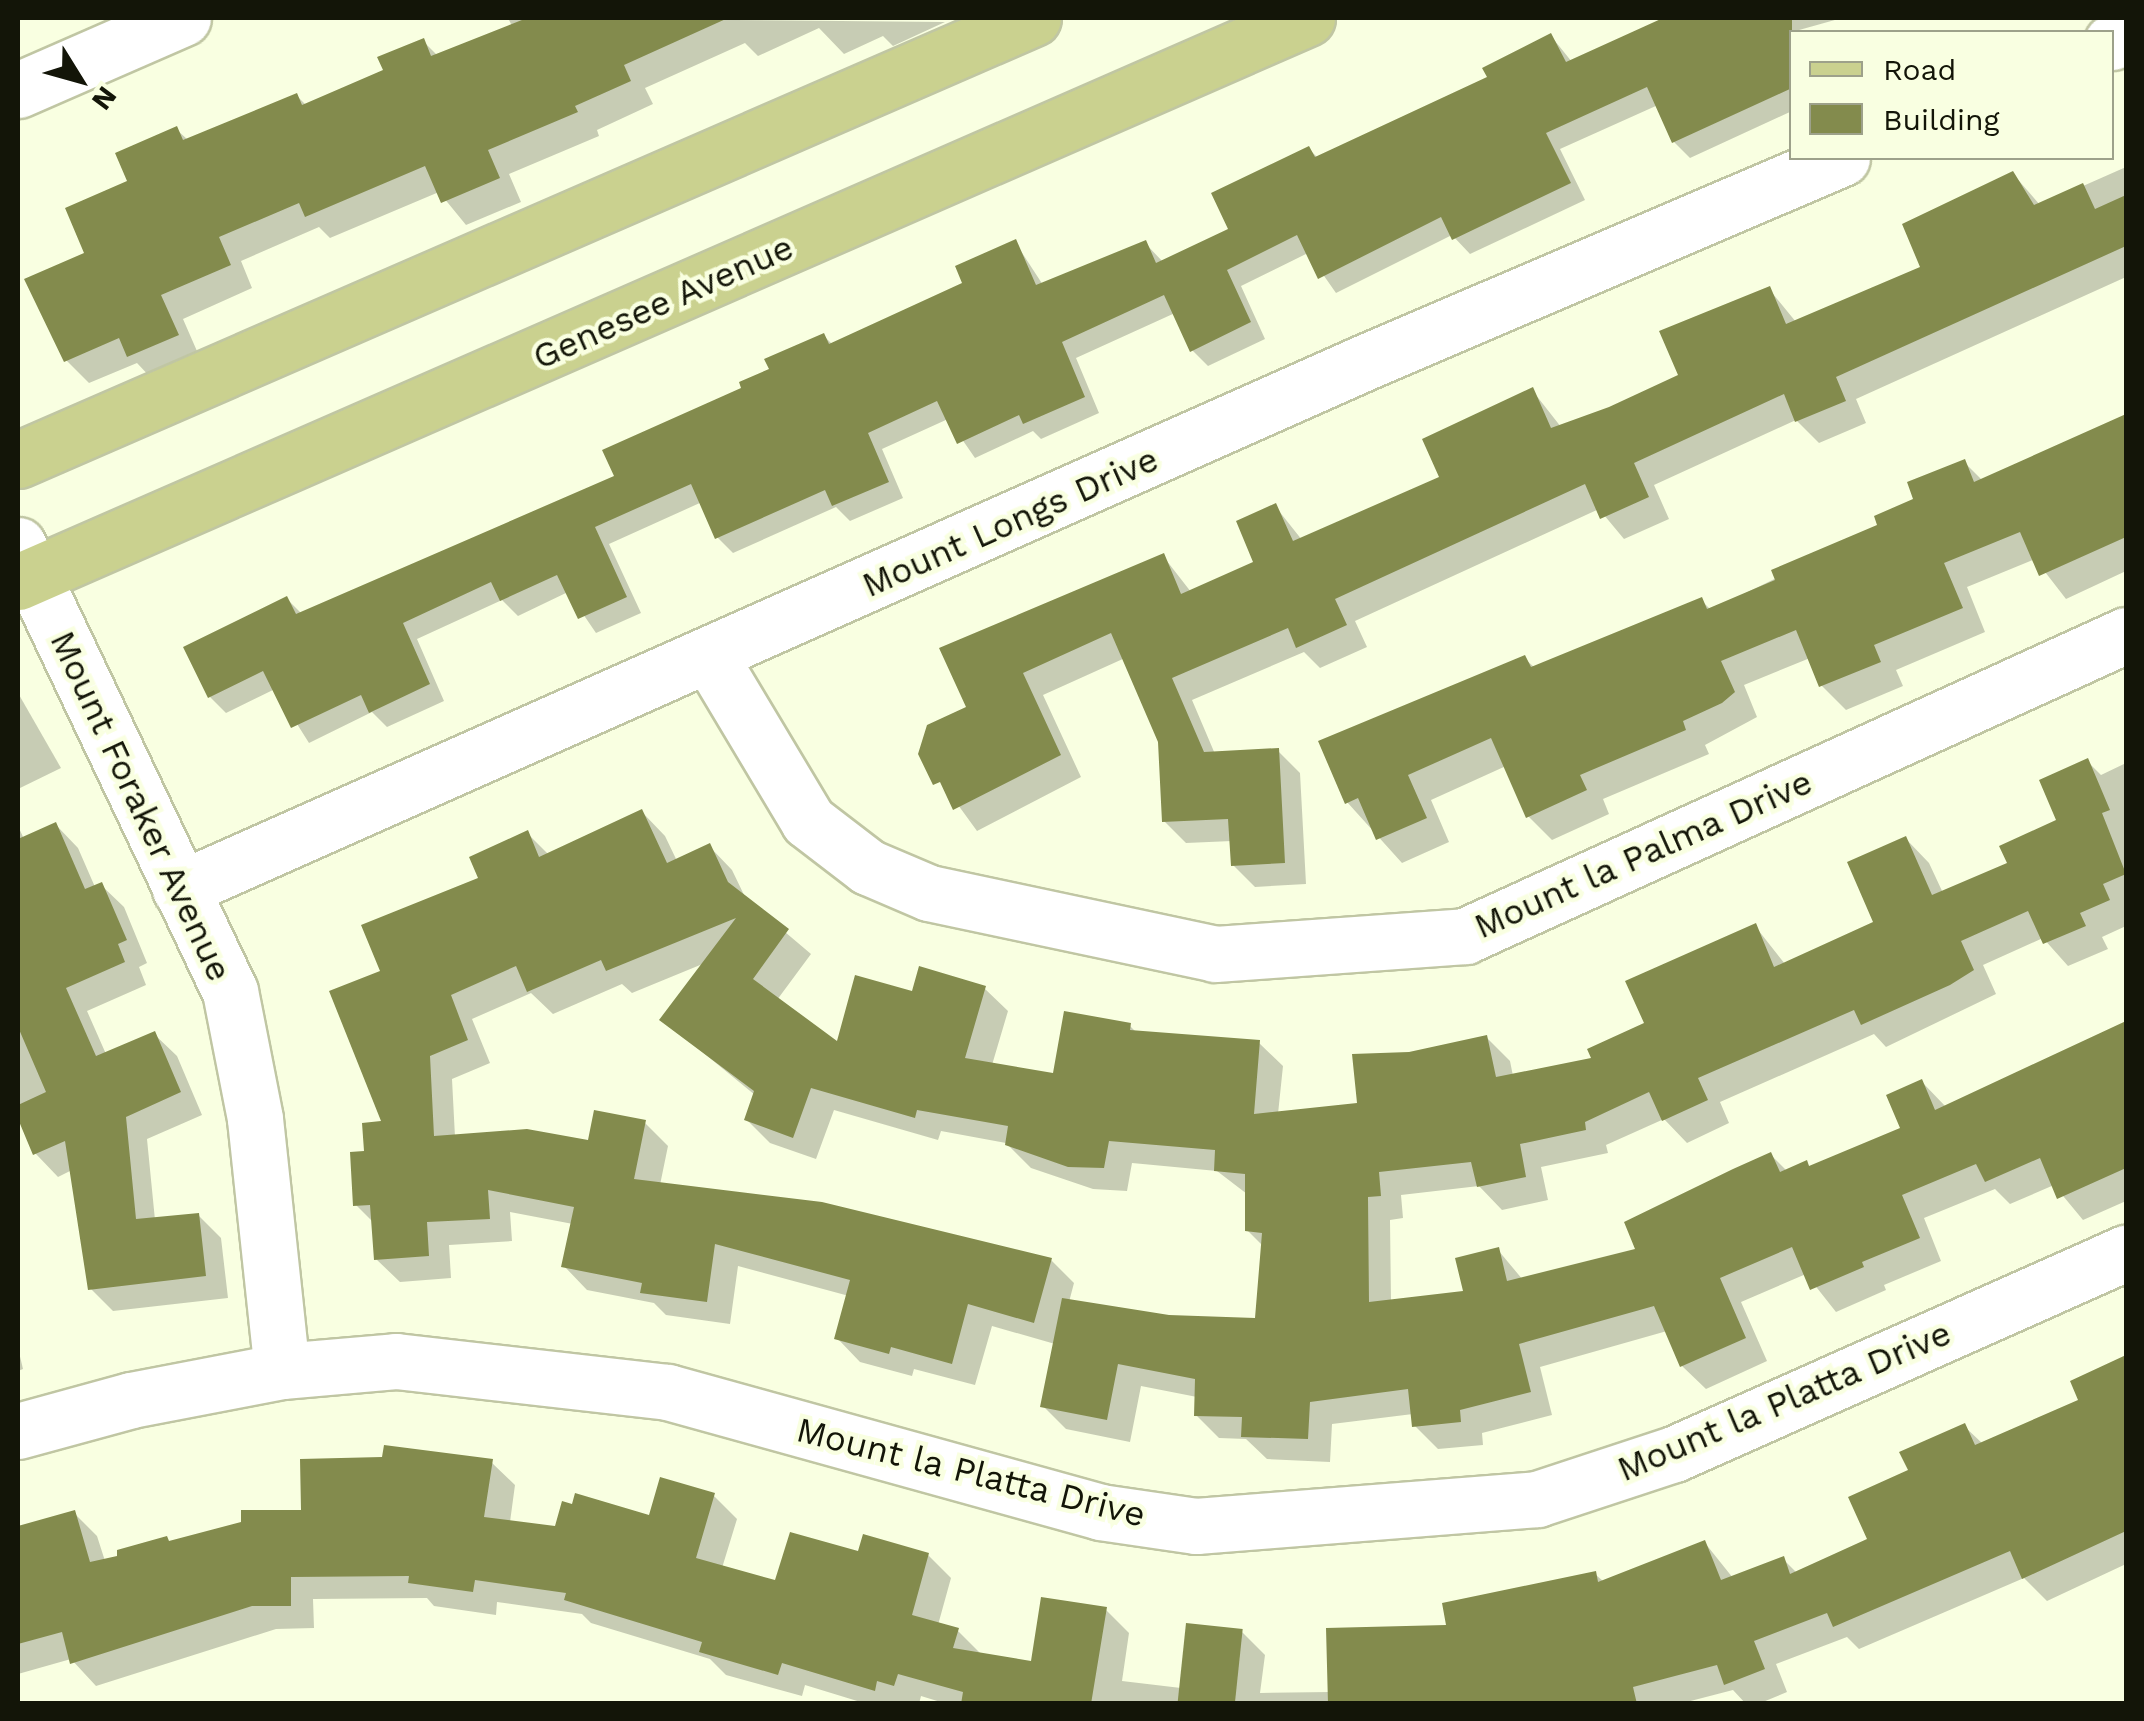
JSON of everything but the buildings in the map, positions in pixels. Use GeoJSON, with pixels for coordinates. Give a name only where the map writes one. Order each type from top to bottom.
{"type":"FeatureCollection","features":[{"type":"Feature","properties":{"kind":"main road"},"geometry":{"type":"LineString","coordinates":[[18,460],[1033,18]]}},
{"type":"Feature","properties":{"kind":"main road","name":"Genesee Avenue"},"geometry":{"type":"LineString","coordinates":[[22,568],[1307,18]]}},
{"type":"Feature","properties":{"kind":"street"},"geometry":{"type":"LineString","coordinates":[[18,90],[183,18]]}},
{"type":"Feature","properties":{"kind":"street","name":"Mount Longs Drive"},"geometry":{"type":"LineString","coordinates":[[180,889],[710,657],[1363,363],[1837,160]]}},
{"type":"Feature","properties":{"kind":"street","name":"Mount Foraker Avenue"},"geometry":{"type":"LineString","coordinates":[[22,568],[230,991],[254,1120],[282,1372]]}},
{"type":"Feature","properties":{"kind":"street","name":"Mount la Palma Drive"},"geometry":{"type":"LineString","coordinates":[[710,657],[808,821],[868,866],[929,893],[1215,954],[1465,936],[2126,635]]}},
{"type":"Feature","properties":{"kind":"street","name":"Mount la Platta Drive"},"geometry":{"type":"LineString","coordinates":[[18,1431],[131,1400],[282,1372],[396,1362],[668,1392],[1100,1512],[1196,1526],[1537,1499],[1674,1454],[2126,1253]]}}]}
